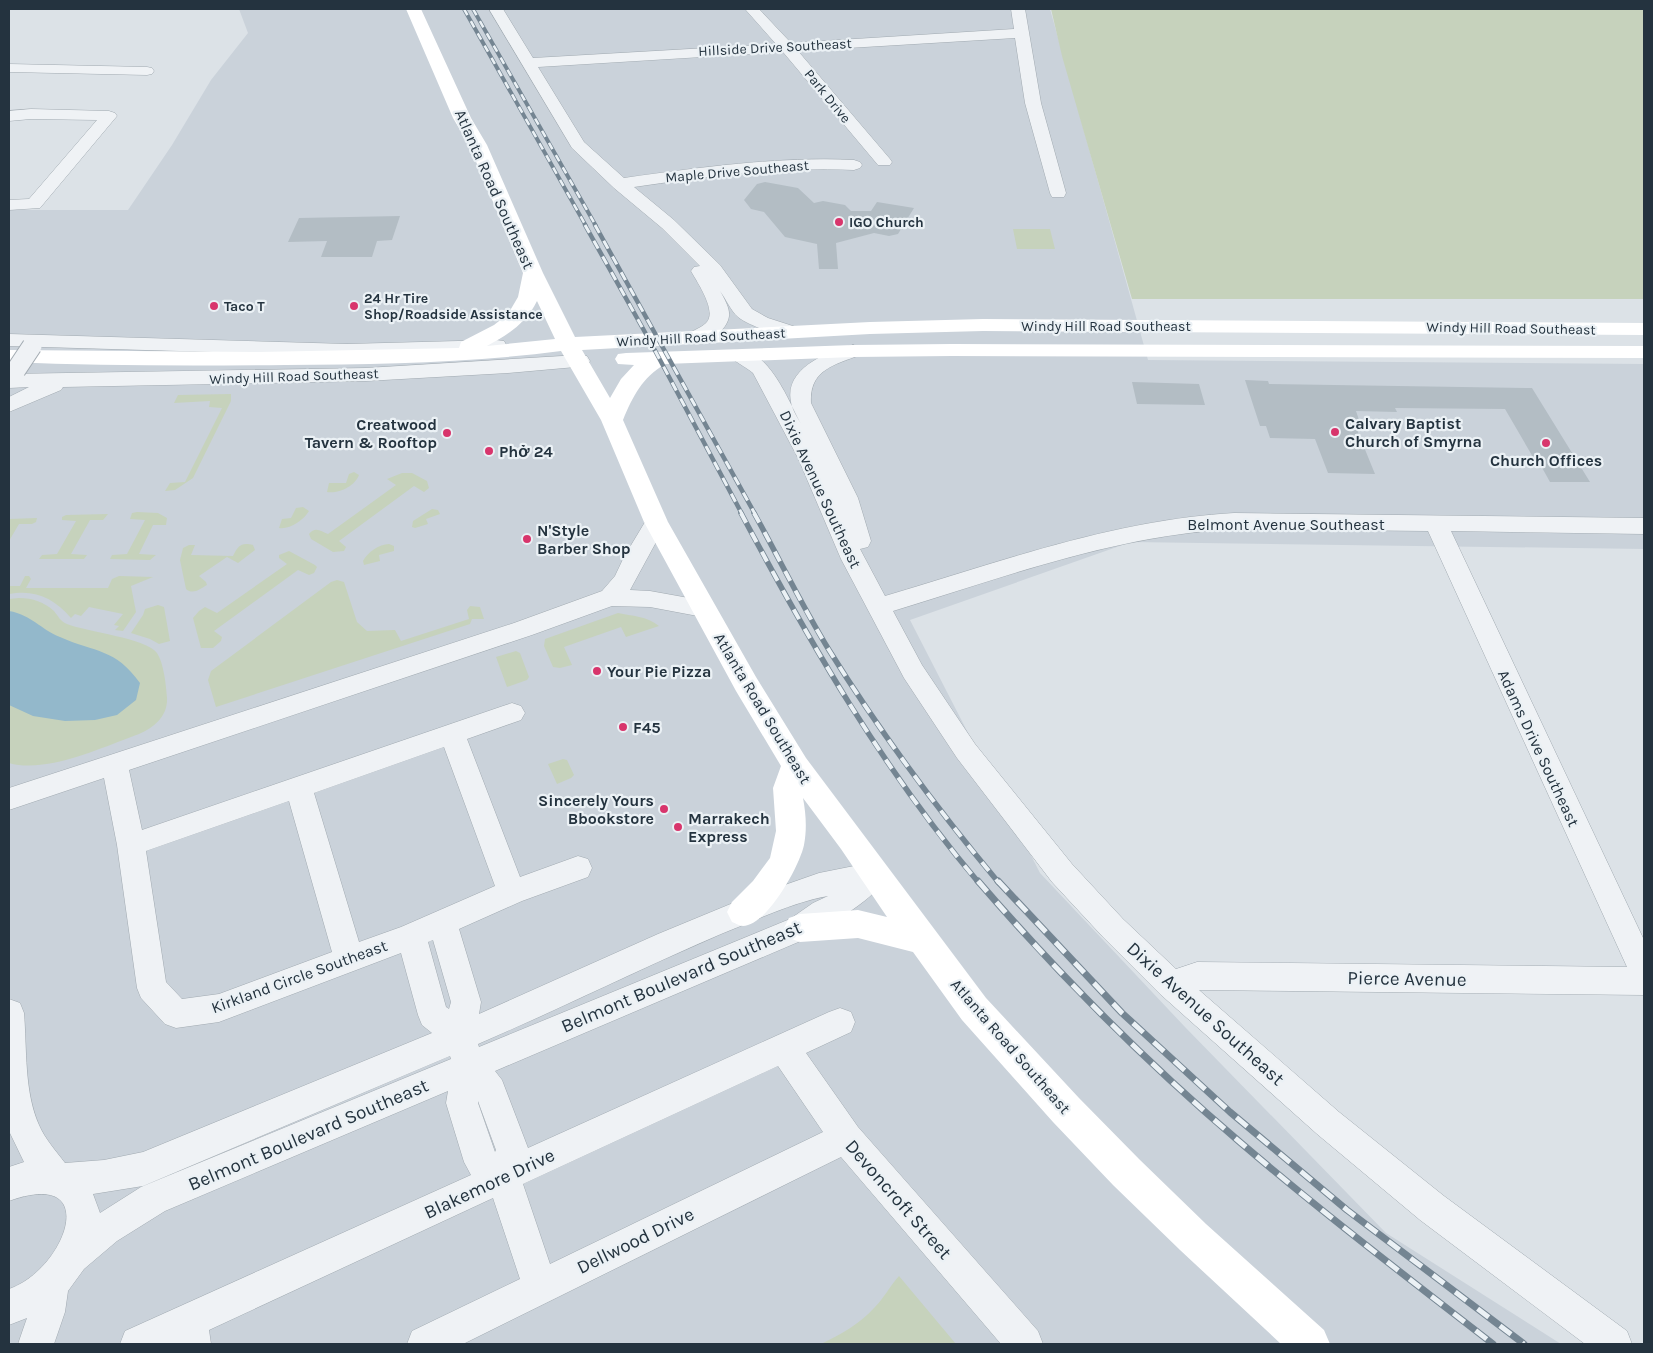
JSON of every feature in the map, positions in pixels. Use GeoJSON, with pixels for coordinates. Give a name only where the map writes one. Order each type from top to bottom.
{"type":"FeatureCollection","features":[{"type":"Feature","properties":{"kind":"main road","name":"Atlanta Road Southeast"},"geometry":{"type":"LineString","coordinates":[[413,9],[462,118],[478,145],[533,273],[573,352],[612,420],[656,522],[746,684],[796,766],[974,1009],[1066,1110],[1193,1237],[1310,1344]]}},
{"type":"Feature","properties":{"kind":"main road"},"geometry":{"type":"LineString","coordinates":[[469,347],[505,327],[516,317],[526,302],[533,273]]}},
{"type":"Feature","properties":{"kind":"main road","name":"Windy Hill Road Southeast"},"geometry":{"type":"LineString","coordinates":[[10,371],[235,369],[573,352],[696,337],[921,326],[1066,325],[1644,329]]}},
{"type":"Feature","properties":{"kind":"main road","name":"Windy Hill Road Southeast"},"geometry":{"type":"LineString","coordinates":[[573,352],[660,358],[853,351],[1644,352]]}},
{"type":"Feature","properties":{"kind":"main road"},"geometry":{"type":"LineString","coordinates":[[612,420],[627,384],[643,368],[660,358]]}},
{"type":"Feature","properties":{"kind":"main road"},"geometry":{"type":"LineString","coordinates":[[743,912],[771,883],[782,868],[789,850],[792,814],[788,785],[796,766]]}},
{"type":"Feature","properties":{"kind":"main road"},"geometry":{"type":"LineString","coordinates":[[800,928],[858,924],[923,940]]}},
{"type":"Feature","properties":{"kind":"street"},"geometry":{"type":"LineString","coordinates":[[496,9],[578,145],[620,184],[668,224],[714,268],[745,313],[761,322],[792,332]]}},
{"type":"Feature","properties":{"kind":"street","name":"Park Drive"},"geometry":{"type":"LineString","coordinates":[[752,9],[884,162]]}},
{"type":"Feature","properties":{"kind":"street"},"geometry":{"type":"LineString","coordinates":[[1018,9],[1033,104],[1058,193]]}},
{"type":"Feature","properties":{"kind":"street","name":"Hillside Drive Southeast"},"geometry":{"type":"LineString","coordinates":[[528,63],[1023,33]]}},
{"type":"Feature","properties":{"kind":"street"},"geometry":{"type":"LineString","coordinates":[[9,68],[147,71]]}},
{"type":"Feature","properties":{"kind":"street"},"geometry":{"type":"LineString","coordinates":[[9,116],[109,116],[34,204],[9,205]]}},
{"type":"Feature","properties":{"kind":"street","name":"Maple Drive Southeast"},"geometry":{"type":"LineString","coordinates":[[620,184],[744,169],[831,163],[854,165]]}},
{"type":"Feature","properties":{"kind":"street"},"geometry":{"type":"LineString","coordinates":[[690,246],[695,262],[720,311],[718,322],[696,337]]}},
{"type":"Feature","properties":{"kind":"street","name":"Windy Hill Road Southeast"},"geometry":{"type":"LineString","coordinates":[[9,340],[34,343],[249,348],[347,350],[469,347],[573,352]]}},
{"type":"Feature","properties":{"kind":"street"},"geometry":{"type":"LineString","coordinates":[[10,371],[34,343]]}},
{"type":"Feature","properties":{"kind":"street","name":"Dixie Avenue Southeast"},"geometry":{"type":"LineString","coordinates":[[853,351],[828,360],[808,374],[800,388],[800,395],[801,403],[847,498],[879,606]]}},
{"type":"Feature","properties":{"kind":"street","name":"Windy Hill Road Southeast"},"geometry":{"type":"LineString","coordinates":[[10,371],[76,381],[343,375],[516,367],[573,352]]}},
{"type":"Feature","properties":{"kind":"street","name":"Dixie Avenue Southeast"},"geometry":{"type":"LineString","coordinates":[[739,355],[750,360],[761,370],[798,437],[827,497],[852,559],[929,697],[993,787],[1062,873],[1113,928],[1171,984],[1328,1123],[1510,1268],[1614,1344]]}},
{"type":"Feature","properties":{"kind":"street"},"geometry":{"type":"LineString","coordinates":[[9,405],[49,386],[76,381]]}},
{"type":"Feature","properties":{"kind":"street","name":"Belmont Avenue Southeast"},"geometry":{"type":"LineString","coordinates":[[879,606],[1080,545],[1125,533],[1168,526],[1234,521],[1644,526]]}},
{"type":"Feature","properties":{"kind":"street"},"geometry":{"type":"LineString","coordinates":[[610,597],[625,580],[635,557],[656,522]]}},
{"type":"Feature","properties":{"kind":"street","name":"Adams Drive Southeast"},"geometry":{"type":"LineString","coordinates":[[1436,524],[1644,971]]}},
{"type":"Feature","properties":{"kind":"street"},"geometry":{"type":"LineString","coordinates":[[9,799],[524,629],[610,597],[650,599],[703,608]]}},
{"type":"Feature","properties":{"kind":"street"},"geometry":{"type":"LineString","coordinates":[[115,764],[132,845],[512,713]]}},
{"type":"Feature","properties":{"kind":"street"},"geometry":{"type":"LineString","coordinates":[[452,734],[512,892]]}},
{"type":"Feature","properties":{"kind":"street"},"geometry":{"type":"LineString","coordinates":[[300,788],[349,959]]}},
{"type":"Feature","properties":{"kind":"street","name":"Kirkland Circle Southeast"},"geometry":{"type":"LineString","coordinates":[[132,845],[152,988],[176,1014],[220,1008],[411,936],[512,892],[578,868]]}},
{"type":"Feature","properties":{"kind":"street","name":"Belmont Boulevard Southeast"},"geometry":{"type":"LineString","coordinates":[[73,1256],[112,1224],[153,1199],[465,1051],[743,912],[819,885],[874,874]]}},
{"type":"Feature","properties":{"kind":"street","name":"Belmont Boulevard Southeast"},"geometry":{"type":"LineString","coordinates":[[9,1184],[38,1176],[59,1179],[104,1178],[143,1169],[800,928],[823,912],[833,909],[874,874]]}},
{"type":"Feature","properties":{"kind":"street"},"geometry":{"type":"LineString","coordinates":[[443,923],[466,1002],[462,1103],[481,1162],[503,1176],[540,1286]]}},
{"type":"Feature","properties":{"kind":"street"},"geometry":{"type":"LineString","coordinates":[[411,936],[433,1015],[465,1051]]}},
{"type":"Feature","properties":{"kind":"street","name":"Pierce Avenue"},"geometry":{"type":"LineString","coordinates":[[1171,984],[1197,976],[1644,981]]}},
{"type":"Feature","properties":{"kind":"street"},"geometry":{"type":"LineString","coordinates":[[9,1013],[16,1097],[21,1121],[30,1141],[43,1162],[59,1179],[73,1189],[82,1202],[84,1218],[81,1237],[73,1256],[63,1270],[51,1283],[32,1297],[9,1307]]}},
{"type":"Feature","properties":{"kind":"street","name":"Blakemore Drive"},"geometry":{"type":"LineString","coordinates":[[138,1344],[191,1333],[503,1176],[840,1022]]}},
{"type":"Feature","properties":{"kind":"street","name":"Devoncroft Street"},"geometry":{"type":"LineString","coordinates":[[783,1047],[846,1138],[1025,1344]]}},
{"type":"Feature","properties":{"kind":"street"},"geometry":{"type":"LineString","coordinates":[[9,1130],[16,1097]]}},
{"type":"Feature","properties":{"kind":"street","name":"Dellwood Drive"},"geometry":{"type":"LineString","coordinates":[[425,1344],[540,1286],[846,1138]]}},
{"type":"Feature","properties":{"kind":"street"},"geometry":{"type":"LineString","coordinates":[[36,1344],[47,1312],[51,1283]]}},
{"type":"Feature","properties":{"kind":"shaded area"},"geometry":{"type":"Polygon","coordinates":[[[239,9],[1050,9],[1148,360],[1644,364],[1644,549],[1131,542],[910,620],[1040,873],[1185,1027],[1386,1233],[1561,1344],[9,1344],[9,210],[128,210],[172,145],[211,80],[248,33],[239,9]]]}},
{"type":"Feature","properties":{"kind":"green space"},"geometry":{"type":"Polygon","coordinates":[[[1051,9],[1644,9],[1644,299],[1132,299],[1062,56],[1051,9]]]}},
{"type":"Feature","properties":{"kind":"green space"},"geometry":{"type":"Polygon","coordinates":[[[1013,229],[1050,229],[1055,249],[1017,249],[1013,229]]]}},
{"type":"Feature","properties":{"kind":"green space"},"geometry":{"type":"Polygon","coordinates":[[[231,394],[231,401],[193,478],[175,490],[165,491],[170,483],[185,482],[222,408],[209,407],[210,401],[174,403],[178,395],[231,394]]]}},
{"type":"Feature","properties":{"kind":"green space"},"geometry":{"type":"Polygon","coordinates":[[[354,472],[359,475],[350,486],[336,492],[327,492],[329,483],[346,483],[349,474],[354,472]]]}},
{"type":"Feature","properties":{"kind":"green space"},"geometry":{"type":"Polygon","coordinates":[[[402,473],[412,473],[427,481],[429,488],[424,492],[414,486],[339,541],[346,547],[344,551],[333,552],[311,539],[309,534],[314,530],[328,534],[396,485],[387,479],[402,473]]]}},
{"type":"Feature","properties":{"kind":"green space"},"geometry":{"type":"Polygon","coordinates":[[[303,507],[309,511],[304,518],[292,526],[279,528],[282,519],[291,518],[296,508],[303,507]]]}},
{"type":"Feature","properties":{"kind":"green space"},"geometry":{"type":"Polygon","coordinates":[[[432,509],[438,510],[440,514],[426,519],[428,524],[415,528],[412,527],[413,521],[432,509]]]}},
{"type":"Feature","properties":{"kind":"green space"},"geometry":{"type":"Polygon","coordinates":[[[132,513],[158,513],[167,518],[166,525],[153,525],[139,554],[156,555],[150,560],[110,559],[112,555],[127,554],[145,520],[130,519],[132,513]]]}},
{"type":"Feature","properties":{"kind":"green space"},"geometry":{"type":"Polygon","coordinates":[[[108,514],[103,520],[90,520],[71,554],[87,555],[84,559],[39,559],[42,555],[57,554],[76,521],[62,520],[62,517],[66,515],[108,514]]]}},
{"type":"Feature","properties":{"kind":"green space"},"geometry":{"type":"Polygon","coordinates":[[[37,518],[36,522],[32,524],[19,524],[9,541],[9,519],[37,518]]]}},
{"type":"Feature","properties":{"kind":"green space"},"geometry":{"type":"Polygon","coordinates":[[[246,544],[253,545],[255,550],[238,563],[227,557],[199,576],[207,585],[197,591],[189,591],[186,589],[180,560],[183,548],[195,545],[191,555],[233,556],[238,547],[246,544]]]}},
{"type":"Feature","properties":{"kind":"green space"},"geometry":{"type":"Polygon","coordinates":[[[389,544],[394,546],[394,551],[379,555],[380,561],[364,565],[363,561],[370,552],[377,547],[389,544]]]}},
{"type":"Feature","properties":{"kind":"green space"},"geometry":{"type":"Polygon","coordinates":[[[289,551],[315,565],[317,567],[314,573],[309,575],[298,570],[214,631],[222,637],[221,641],[213,648],[201,648],[193,618],[199,611],[205,607],[217,613],[287,564],[279,558],[279,555],[289,551]]]}},
{"type":"Feature","properties":{"kind":"green space"},"geometry":{"type":"Polygon","coordinates":[[[25,576],[29,576],[31,579],[26,588],[108,588],[112,579],[119,576],[153,577],[131,586],[136,612],[123,631],[115,630],[119,626],[114,625],[123,614],[89,607],[81,616],[75,614],[71,618],[51,600],[36,594],[9,594],[9,586],[20,586],[25,576]]]}},
{"type":"Feature","properties":{"kind":"green space"},"geometry":{"type":"Polygon","coordinates":[[[337,580],[344,582],[357,622],[367,631],[395,630],[401,641],[469,619],[467,610],[470,606],[480,607],[484,619],[472,619],[470,624],[216,707],[208,680],[211,671],[331,582],[337,580]]]}},
{"type":"Feature","properties":{"kind":"green space"},"geometry":{"type":"Polygon","coordinates":[[[9,599],[34,600],[46,605],[67,624],[129,639],[151,648],[157,653],[163,669],[167,704],[163,716],[155,725],[139,734],[74,758],[40,765],[9,763],[9,599]]]}},
{"type":"Feature","properties":{"kind":"green space"},"geometry":{"type":"Polygon","coordinates":[[[158,605],[164,607],[170,641],[159,644],[131,633],[145,609],[158,605]]]}},
{"type":"Feature","properties":{"kind":"green space"},"geometry":{"type":"Polygon","coordinates":[[[618,613],[644,618],[659,626],[626,637],[621,627],[564,647],[572,665],[560,668],[553,667],[544,646],[545,639],[618,613]]]}},
{"type":"Feature","properties":{"kind":"green space"},"geometry":{"type":"Polygon","coordinates":[[[516,651],[520,653],[529,677],[527,680],[507,687],[496,657],[516,651]]]}},
{"type":"Feature","properties":{"kind":"green space"},"geometry":{"type":"Polygon","coordinates":[[[563,759],[567,760],[574,775],[557,784],[548,764],[563,759]]]}},
{"type":"Feature","properties":{"kind":"green space"},"geometry":{"type":"Polygon","coordinates":[[[899,1276],[956,1344],[821,1344],[863,1319],[899,1276]]]}},
{"type":"Feature","properties":{"kind":"water"},"geometry":{"type":"Polygon","coordinates":[[[9,611],[30,619],[60,637],[104,653],[122,663],[140,683],[136,700],[117,715],[95,720],[65,721],[33,716],[9,705],[9,611]]]}},
{"type":"Feature","properties":{"kind":"building","name":"IGO Church"},"geometry":{"type":"Polygon","coordinates":[[[765,182],[798,188],[814,203],[823,201],[845,205],[851,211],[871,211],[877,202],[914,208],[898,234],[889,236],[874,233],[836,243],[838,269],[819,269],[817,244],[785,237],[764,212],[751,209],[744,200],[757,184],[765,182]]]}},
{"type":"Feature","properties":{"kind":"building"},"geometry":{"type":"Polygon","coordinates":[[[400,216],[392,240],[377,241],[372,257],[321,257],[327,241],[288,242],[299,218],[400,216]]]}},
{"type":"Feature","properties":{"kind":"building","name":"Calvary Baptist Church of Smyrna"},"geometry":{"type":"Polygon","coordinates":[[[1245,380],[1268,381],[1269,384],[1532,388],[1590,482],[1550,482],[1540,464],[1537,464],[1505,409],[1395,408],[1397,412],[1356,411],[1361,426],[1355,425],[1375,474],[1328,473],[1315,439],[1270,438],[1266,426],[1260,426],[1245,380]]]}},
{"type":"Feature","properties":{"kind":"building"},"geometry":{"type":"Polygon","coordinates":[[[1132,382],[1199,384],[1205,405],[1137,404],[1132,382]]]}},
{"type":"Feature","properties":{"kind":"railway"},"geometry":{"type":"LineString","coordinates":[[464,9],[586,226]]}},
{"type":"Feature","properties":{"kind":"railway"},"geometry":{"type":"LineString","coordinates":[[473,9],[596,226]]}},
{"type":"Feature","properties":{"kind":"railway"},"geometry":{"type":"LineString","coordinates":[[585,225],[651,343],[742,514]]}},
{"type":"Feature","properties":{"kind":"railway"},"geometry":{"type":"LineString","coordinates":[[595,225],[755,514]]}},
{"type":"Feature","properties":{"kind":"railway"},"geometry":{"type":"LineString","coordinates":[[741,513],[821,657],[880,751],[911,796],[979,883]]}},
{"type":"Feature","properties":{"kind":"railway"},"geometry":{"type":"LineString","coordinates":[[754,513],[809,616],[848,681],[910,770],[999,883]]}},
{"type":"Feature","properties":{"kind":"railway"},"geometry":{"type":"LineString","coordinates":[[978,881],[1072,984],[1138,1050],[1206,1113],[1334,1220],[1493,1344]]}},
{"type":"Feature","properties":{"kind":"railway"},"geometry":{"type":"LineString","coordinates":[[998,881],[1122,1013],[1230,1112],[1347,1210],[1524,1344]]}},
{"type":"Feature","properties":{"kind":"place","name":"IGO Church"},"geometry":{"type":"Point","coordinates":[839,222]}},
{"type":"Feature","properties":{"kind":"place","name":"Taco T"},"geometry":{"type":"Point","coordinates":[214,306]}},
{"type":"Feature","properties":{"kind":"place","name":"24 Hr Tire Shop/Roadside Assistance"},"geometry":{"type":"Point","coordinates":[354,306]}},
{"type":"Feature","properties":{"kind":"place","name":"Calvary Baptist Church of Smyrna"},"geometry":{"type":"Point","coordinates":[1335,432]}},
{"type":"Feature","properties":{"kind":"place","name":"Creatwood Tavern & Rooftop"},"geometry":{"type":"Point","coordinates":[447,433]}},
{"type":"Feature","properties":{"kind":"place","name":"Church Offices"},"geometry":{"type":"Point","coordinates":[1546,443]}},
{"type":"Feature","properties":{"kind":"place","name":"Phở 24"},"geometry":{"type":"Point","coordinates":[489,451]}},
{"type":"Feature","properties":{"kind":"place","name":"N'Style Barber Shop"},"geometry":{"type":"Point","coordinates":[527,539]}},
{"type":"Feature","properties":{"kind":"place","name":"Your Pie Pizza"},"geometry":{"type":"Point","coordinates":[597,671]}},
{"type":"Feature","properties":{"kind":"place","name":"F45"},"geometry":{"type":"Point","coordinates":[623,727]}},
{"type":"Feature","properties":{"kind":"place","name":"Sincerely Yours Bbookstore"},"geometry":{"type":"Point","coordinates":[664,809]}},
{"type":"Feature","properties":{"kind":"place","name":"Marrakech Express"},"geometry":{"type":"Point","coordinates":[678,827]}}]}
